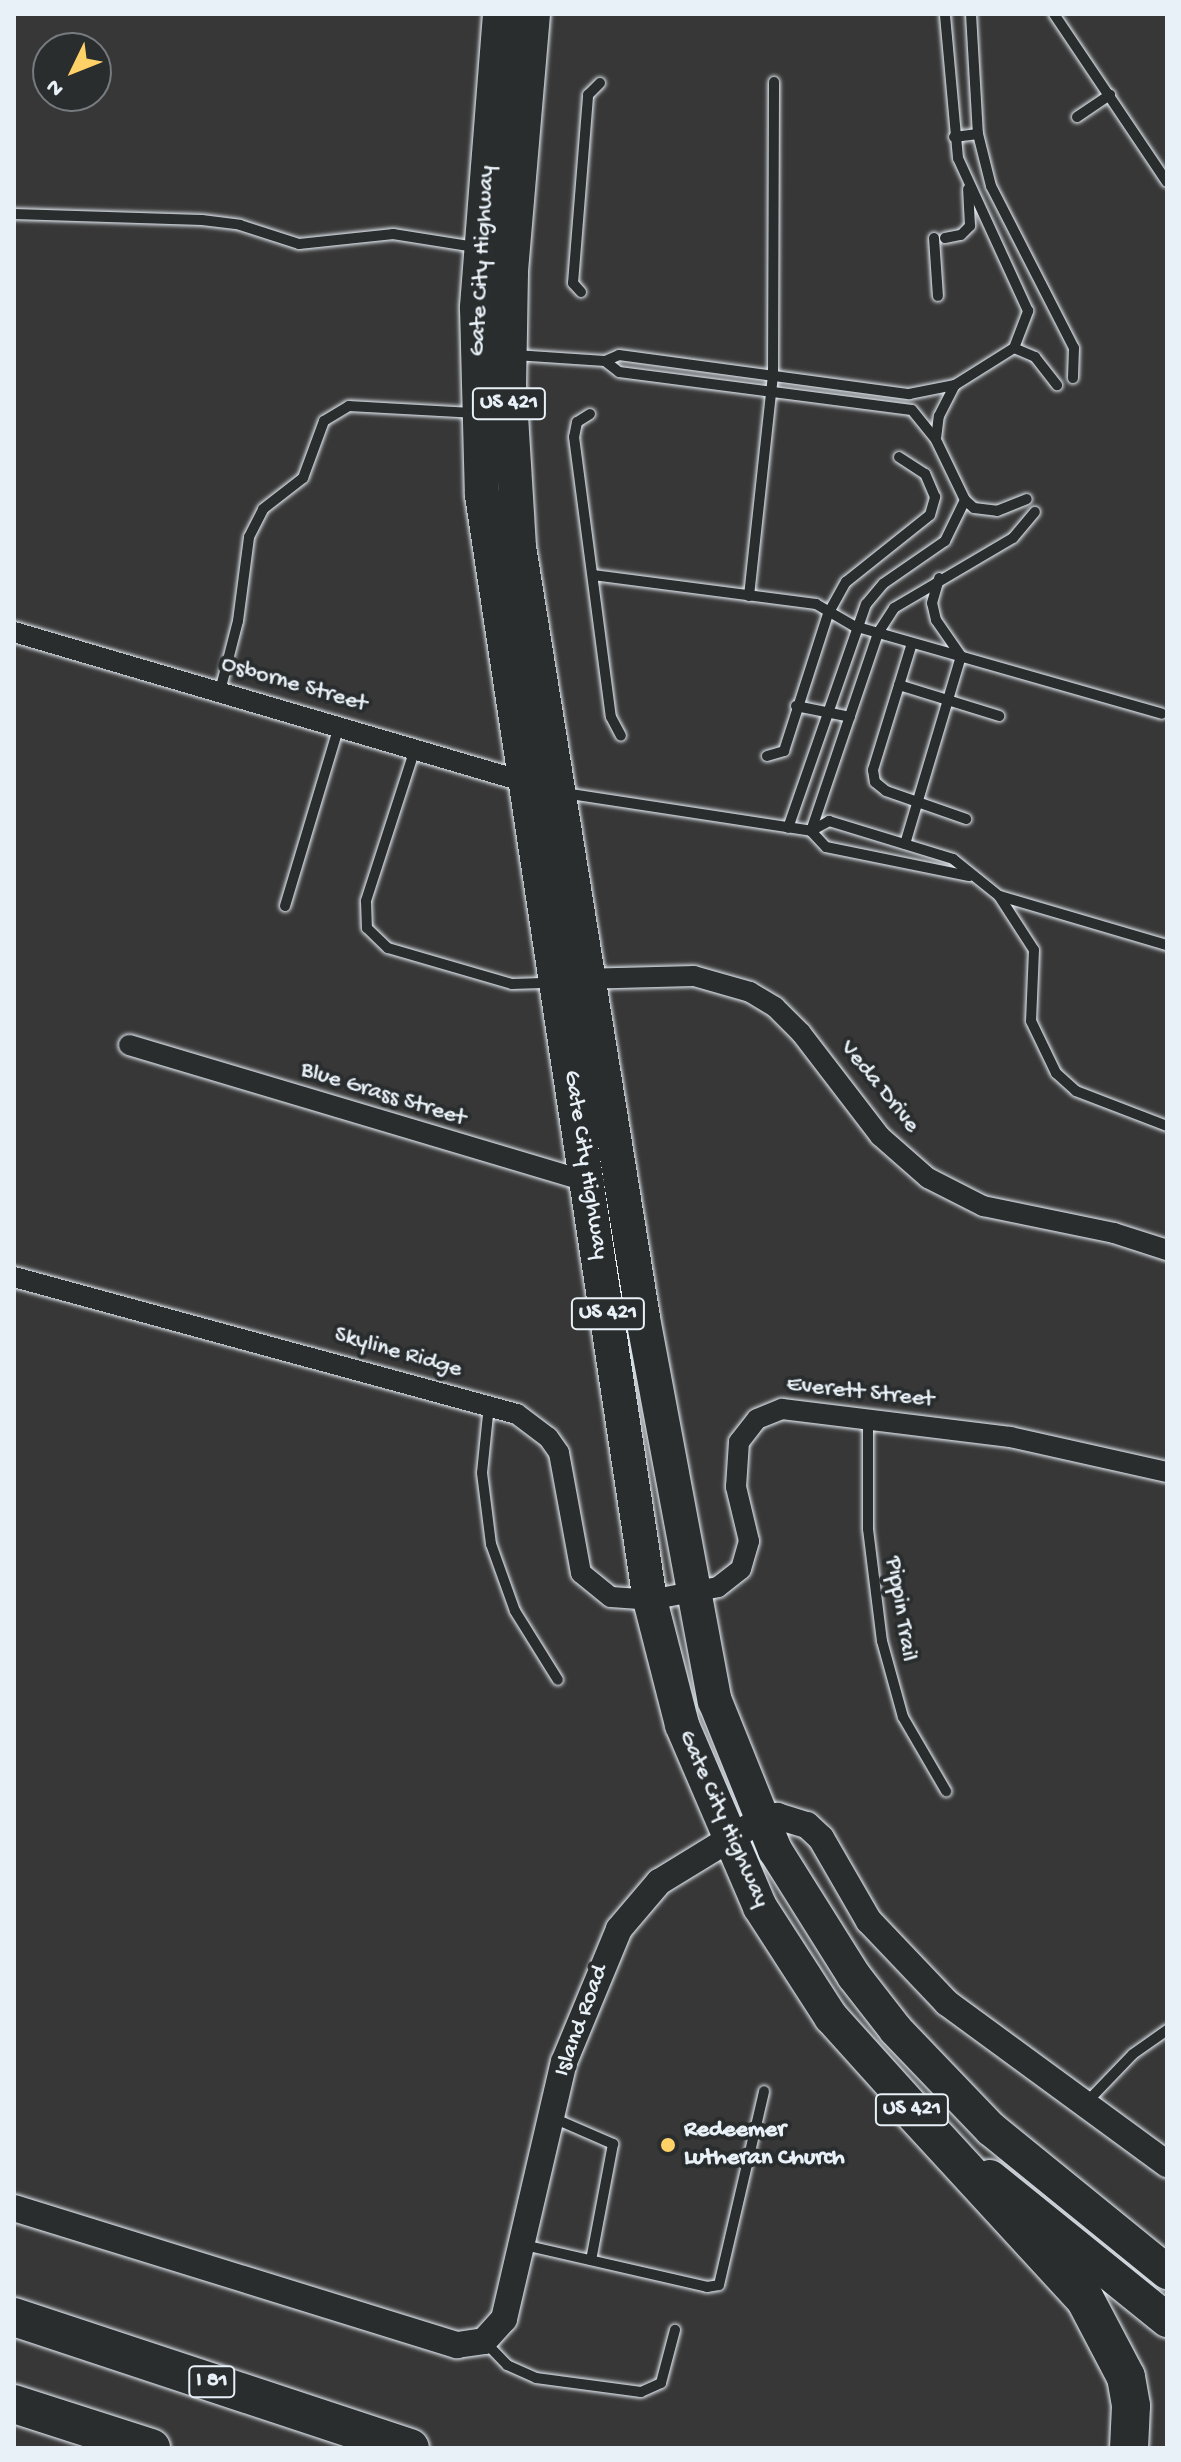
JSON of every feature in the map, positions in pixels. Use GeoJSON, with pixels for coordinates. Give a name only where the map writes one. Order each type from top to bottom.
{"type":"FeatureCollection","features":[{"type":"Feature","properties":{"kind":"highway"},"geometry":{"type":"LineString","coordinates":[[900,2098],[1085,2299],[1126,2377],[1131,2406],[1129,2448]]}},
{"type":"Feature","properties":{"kind":"highway","name":"I 81"},"geometry":{"type":"LineString","coordinates":[[14,2317],[410,2448]]}},
{"type":"Feature","properties":{"kind":"highway"},"geometry":{"type":"LineString","coordinates":[[14,2404],[151,2448]]}},
{"type":"Feature","properties":{"kind":"main road","name":"Gate City Highway"},"geometry":{"type":"LineString","coordinates":[[500,14],[481,248],[477,413],[489,563],[523,781],[622,1192],[691,1593],[715,1701],[761,1821],[808,1908],[854,1976],[925,2062],[1039,2171],[1167,2272]]}},
{"type":"Feature","properties":{"kind":"main road","name":"Gate City Highway"},"geometry":{"type":"LineString","coordinates":[[533,14],[509,354],[519,547],[558,792],[587,1182],[650,1600],[682,1725],[727,1839],[794,1963],[831,2017],[900,2098],[954,2149],[1167,2320]]}},
{"type":"Feature","properties":{"kind":"street","name":"Osborne Street"},"geometry":{"type":"LineString","coordinates":[[14,632],[558,792]]}},
{"type":"Feature","properties":{"kind":"street","name":"Veda Drive"},"geometry":{"type":"LineString","coordinates":[[572,980],[694,976],[750,992],[775,1007],[801,1033],[880,1136],[928,1178],[983,1206],[1114,1233],[1167,1250]]}},
{"type":"Feature","properties":{"kind":"street","name":"Blue Grass Street"},"geometry":{"type":"LineString","coordinates":[[129,1045],[622,1192]]}},
{"type":"Feature","properties":{"kind":"street","name":"Skyline Ridge"},"geometry":{"type":"LineString","coordinates":[[14,1277],[489,1405],[534,1424],[559,1453],[577,1560],[587,1582],[611,1597],[650,1600]]}},
{"type":"Feature","properties":{"kind":"street","name":"Everett Street"},"geometry":{"type":"LineString","coordinates":[[650,1600],[728,1582],[747,1556],[748,1529],[738,1498],[736,1457],[747,1429],[757,1419],[789,1408],[1010,1437],[1167,1472]]}},
{"type":"Feature","properties":{"kind":"street"},"geometry":{"type":"LineString","coordinates":[[761,1821],[780,1817],[807,1825],[821,1838],[869,1921],[899,1955],[990,2038],[1167,2164]]}},
{"type":"Feature","properties":{"kind":"street","name":"Island Road"},"geometry":{"type":"LineString","coordinates":[[484,2341],[504,2319],[564,2062],[619,1929],[659,1882],[761,1821]]}},
{"type":"Feature","properties":{"kind":"street"},"geometry":{"type":"LineString","coordinates":[[14,2208],[457,2345],[484,2341]]}},
{"type":"Feature","properties":{"kind":"lane"},"geometry":{"type":"LineString","coordinates":[[509,354],[605,361],[619,355],[909,394],[955,385],[1014,348],[1028,311],[970,188],[954,137],[945,14]]}},
{"type":"Feature","properties":{"kind":"lane"},"geometry":{"type":"LineString","coordinates":[[971,14],[978,134],[991,186],[1074,348],[1073,378]]}},
{"type":"Feature","properties":{"kind":"lane"},"geometry":{"type":"LineString","coordinates":[[1054,14],[1167,182]]}},
{"type":"Feature","properties":{"kind":"lane"},"geometry":{"type":"LineString","coordinates":[[749,596],[773,376],[774,82]]}},
{"type":"Feature","properties":{"kind":"lane"},"geometry":{"type":"LineString","coordinates":[[581,292],[573,283],[588,95],[600,83]]}},
{"type":"Feature","properties":{"kind":"lane"},"geometry":{"type":"LineString","coordinates":[[1077,117],[1110,95]]}},
{"type":"Feature","properties":{"kind":"lane"},"geometry":{"type":"LineString","coordinates":[[954,137],[978,134]]}},
{"type":"Feature","properties":{"kind":"lane"},"geometry":{"type":"LineString","coordinates":[[970,188],[991,186]]}},
{"type":"Feature","properties":{"kind":"lane"},"geometry":{"type":"LineString","coordinates":[[938,296],[940,238],[961,235],[970,226],[970,188]]}},
{"type":"Feature","properties":{"kind":"lane"},"geometry":{"type":"LineString","coordinates":[[14,214],[202,220],[240,225],[299,244],[393,234],[481,248]]}},
{"type":"Feature","properties":{"kind":"lane"},"geometry":{"type":"LineString","coordinates":[[1014,348],[1035,357],[1057,385]]}},
{"type":"Feature","properties":{"kind":"lane"},"geometry":{"type":"LineString","coordinates":[[605,361],[619,372],[912,410],[936,440],[965,500],[974,508],[997,511],[1027,499]]}},
{"type":"Feature","properties":{"kind":"lane"},"geometry":{"type":"LineString","coordinates":[[936,440],[939,416],[955,385]]}},
{"type":"Feature","properties":{"kind":"lane"},"geometry":{"type":"LineString","coordinates":[[220,691],[238,621],[249,537],[263,509],[303,478],[324,421],[349,406],[477,413]]}},
{"type":"Feature","properties":{"kind":"lane"},"geometry":{"type":"LineString","coordinates":[[590,414],[577,422],[574,437],[611,717],[621,736]]}},
{"type":"Feature","properties":{"kind":"lane"},"geometry":{"type":"LineString","coordinates":[[767,756],[784,751],[828,614],[846,582],[868,560],[930,515],[935,497],[925,474],[899,457]]}},
{"type":"Feature","properties":{"kind":"lane"},"geometry":{"type":"LineString","coordinates":[[788,828],[854,626],[883,584],[945,541],[965,500]]}},
{"type":"Feature","properties":{"kind":"lane"},"geometry":{"type":"LineString","coordinates":[[811,831],[878,633],[894,608],[939,578],[1013,538],[1035,512]]}},
{"type":"Feature","properties":{"kind":"lane"},"geometry":{"type":"LineString","coordinates":[[593,575],[816,604],[828,614],[854,626],[1162,714]]}},
{"type":"Feature","properties":{"kind":"lane"},"geometry":{"type":"LineString","coordinates":[[939,578],[932,603],[936,620],[961,656]]}},
{"type":"Feature","properties":{"kind":"lane"},"geometry":{"type":"LineString","coordinates":[[912,643],[873,770],[875,782],[966,819]]}},
{"type":"Feature","properties":{"kind":"lane"},"geometry":{"type":"LineString","coordinates":[[905,844],[961,656]]}},
{"type":"Feature","properties":{"kind":"lane"},"geometry":{"type":"LineString","coordinates":[[899,685],[999,716]]}},
{"type":"Feature","properties":{"kind":"lane"},"geometry":{"type":"LineString","coordinates":[[796,706],[827,709],[850,717]]}},
{"type":"Feature","properties":{"kind":"lane"},"geometry":{"type":"LineString","coordinates":[[285,906],[339,726]]}},
{"type":"Feature","properties":{"kind":"lane"},"geometry":{"type":"LineString","coordinates":[[415,748],[366,901],[367,928],[388,948],[501,982],[572,980]]}},
{"type":"Feature","properties":{"kind":"lane"},"geometry":{"type":"LineString","coordinates":[[558,792],[811,831],[829,821],[953,859],[969,876],[999,896],[1167,945]]}},
{"type":"Feature","properties":{"kind":"lane"},"geometry":{"type":"LineString","coordinates":[[811,831],[826,847],[969,876]]}},
{"type":"Feature","properties":{"kind":"lane"},"geometry":{"type":"LineString","coordinates":[[999,896],[1034,950],[1031,1021],[1056,1073],[1076,1091],[1166,1121]]}},
{"type":"Feature","properties":{"kind":"lane"},"geometry":{"type":"LineString","coordinates":[[489,1405],[482,1473],[491,1544],[515,1611],[558,1680]]}},
{"type":"Feature","properties":{"kind":"lane","name":"Pippin Trail"},"geometry":{"type":"LineString","coordinates":[[868,1419],[868,1529],[882,1641],[903,1717],[946,1791]]}},
{"type":"Feature","properties":{"kind":"lane"},"geometry":{"type":"LineString","coordinates":[[1084,2105],[1133,2054],[1167,2030]]}},
{"type":"Feature","properties":{"kind":"lane"},"geometry":{"type":"LineString","coordinates":[[520,2244],[707,2287],[719,2285],[764,2091]]}},
{"type":"Feature","properties":{"kind":"lane"},"geometry":{"type":"LineString","coordinates":[[550,2117],[613,2144],[591,2260]]}},
{"type":"Feature","properties":{"kind":"lane"},"geometry":{"type":"LineString","coordinates":[[484,2341],[507,2365],[536,2378],[641,2392],[661,2383],[675,2330]]}},
{"type":"Feature","properties":{"kind":"place","name":"Redeemer Lutheran Church"},"geometry":{"type":"Point","coordinates":[668,2145]}}]}
